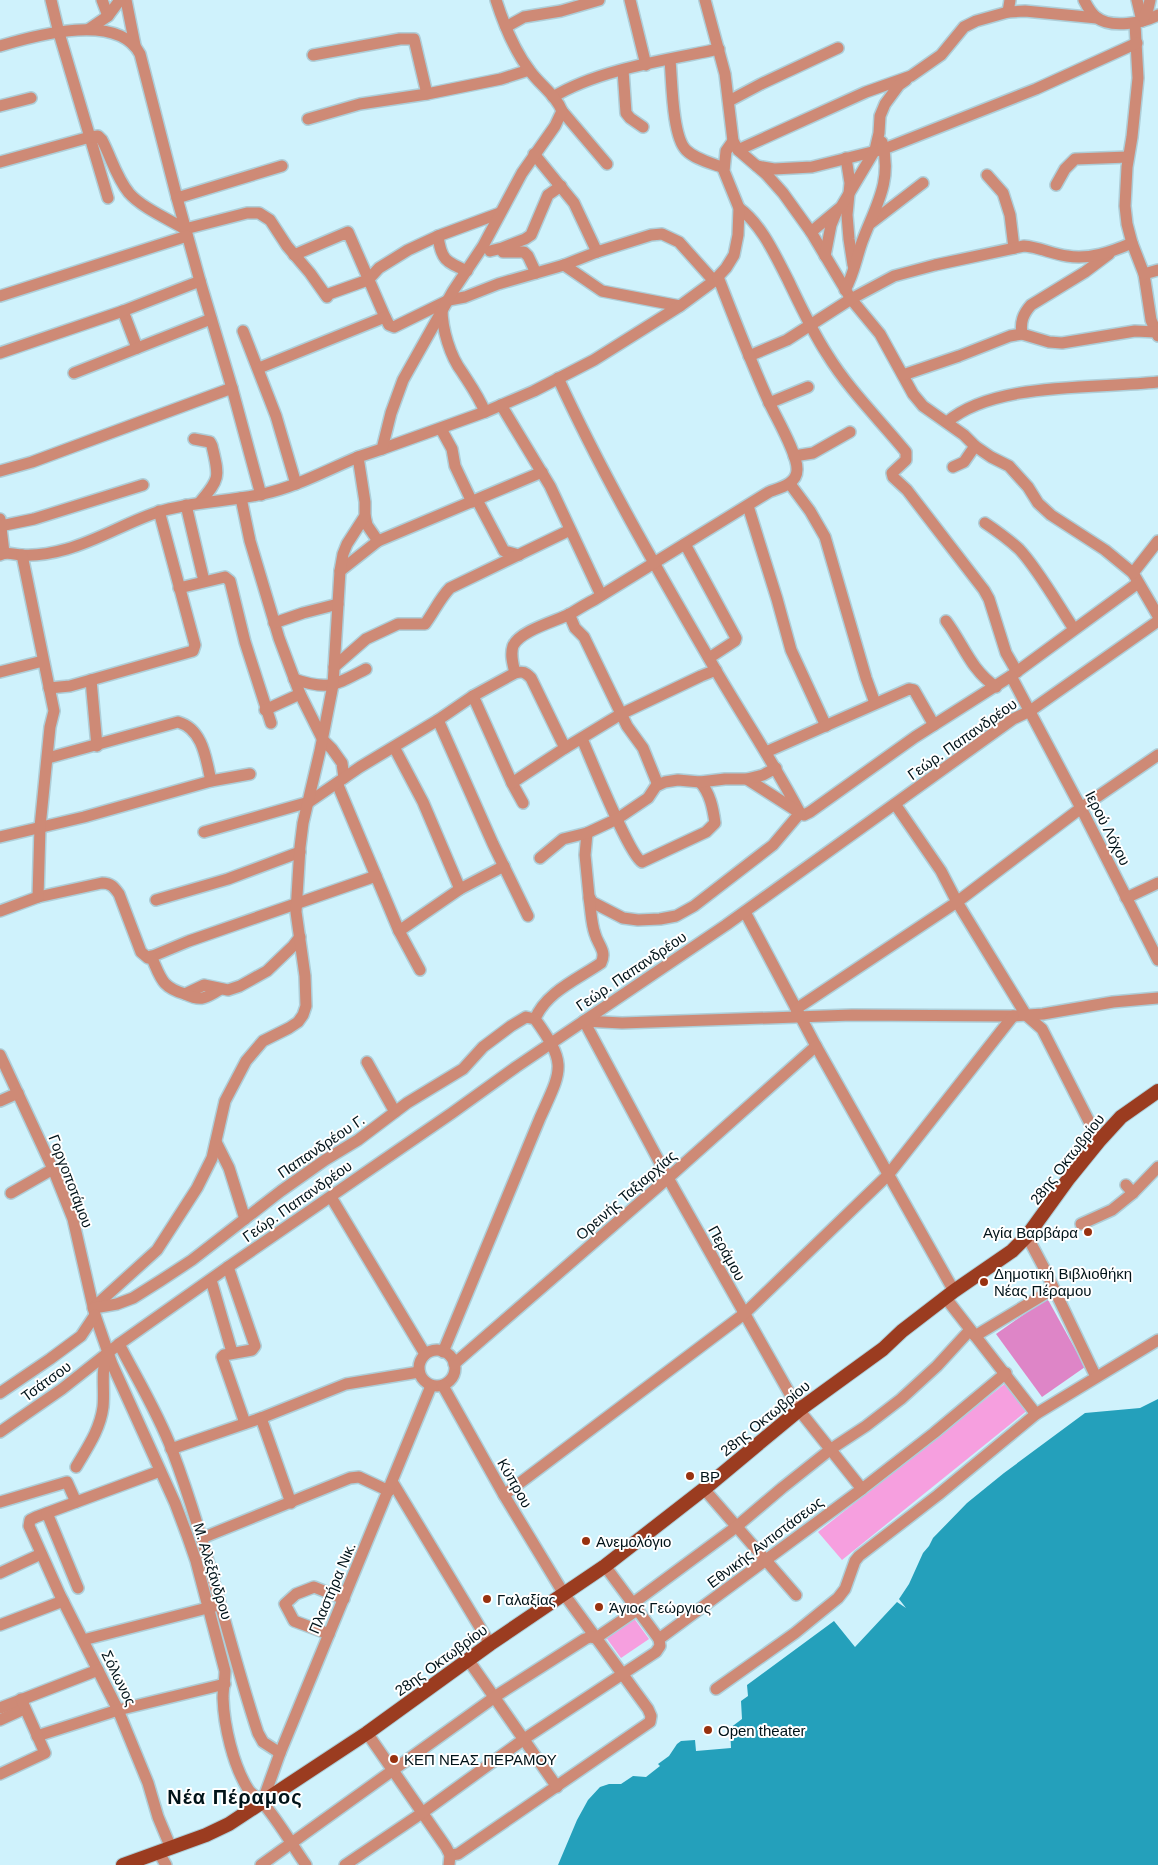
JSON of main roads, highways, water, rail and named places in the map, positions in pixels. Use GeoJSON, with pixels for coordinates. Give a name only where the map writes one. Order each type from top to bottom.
{"type":"FeatureCollection","features":[{"type":"Feature","properties":{"kind":"main road","name":"28ης Οκτωβρίου"},"geometry":{"type":"LineString","coordinates":[[123,1865],[166,1855],[229,1824],[367,1733],[490,1644],[605,1566],[704,1489],[799,1410],[883,1349],[902,1331],[950,1294],[992,1266],[1027,1236],[1069,1178],[1099,1141],[1121,1117],[1158,1091]]}},
{"type":"Feature","properties":{"kind":"water"},"geometry":{"type":"Polygon","coordinates":[[[1158,1399],[1158,1865],[558,1865],[577,1820],[588,1800],[600,1787],[609,1784],[621,1784],[633,1776],[646,1777],[660,1766],[658,1764],[669,1756],[681,1741],[695,1740],[696,1751],[731,1748],[730,1728],[742,1719],[741,1701],[748,1696],[747,1685],[834,1621],[855,1647],[897,1602],[906,1608],[899,1599],[933,1538],[967,1503],[1004,1473],[1085,1413],[1140,1408],[1158,1399]]]}},
{"type":"Feature","properties":{"kind":"place","name":"Αγία Βαρβάρα"},"geometry":{"type":"Point","coordinates":[1088,1232]}},
{"type":"Feature","properties":{"kind":"place","name":"Δημοτική Βιβλιοθήκη Νέας Πέραμου"},"geometry":{"type":"Point","coordinates":[984,1282]}},
{"type":"Feature","properties":{"kind":"place","name":"BP"},"geometry":{"type":"Point","coordinates":[690,1476]}},
{"type":"Feature","properties":{"kind":"place","name":"Ανεμολόγιο"},"geometry":{"type":"Point","coordinates":[586,1541]}},
{"type":"Feature","properties":{"kind":"place","name":"Γαλαξίας"},"geometry":{"type":"Point","coordinates":[487,1599]}},
{"type":"Feature","properties":{"kind":"place","name":"Άγιος Γεώργιος"},"geometry":{"type":"Point","coordinates":[599,1607]}},
{"type":"Feature","properties":{"kind":"place","name":"Open theater"},"geometry":{"type":"Point","coordinates":[708,1730]}},
{"type":"Feature","properties":{"kind":"place","name":"ΚΕΠ ΝΕΑΣ ΠΕΡΑΜΟΥ"},"geometry":{"type":"Point","coordinates":[394,1759]}},
{"type":"Feature","properties":{"kind":"district","name":"Νέα Πέραμος"},"geometry":{"type":"Point","coordinates":[235,1797]}}]}
